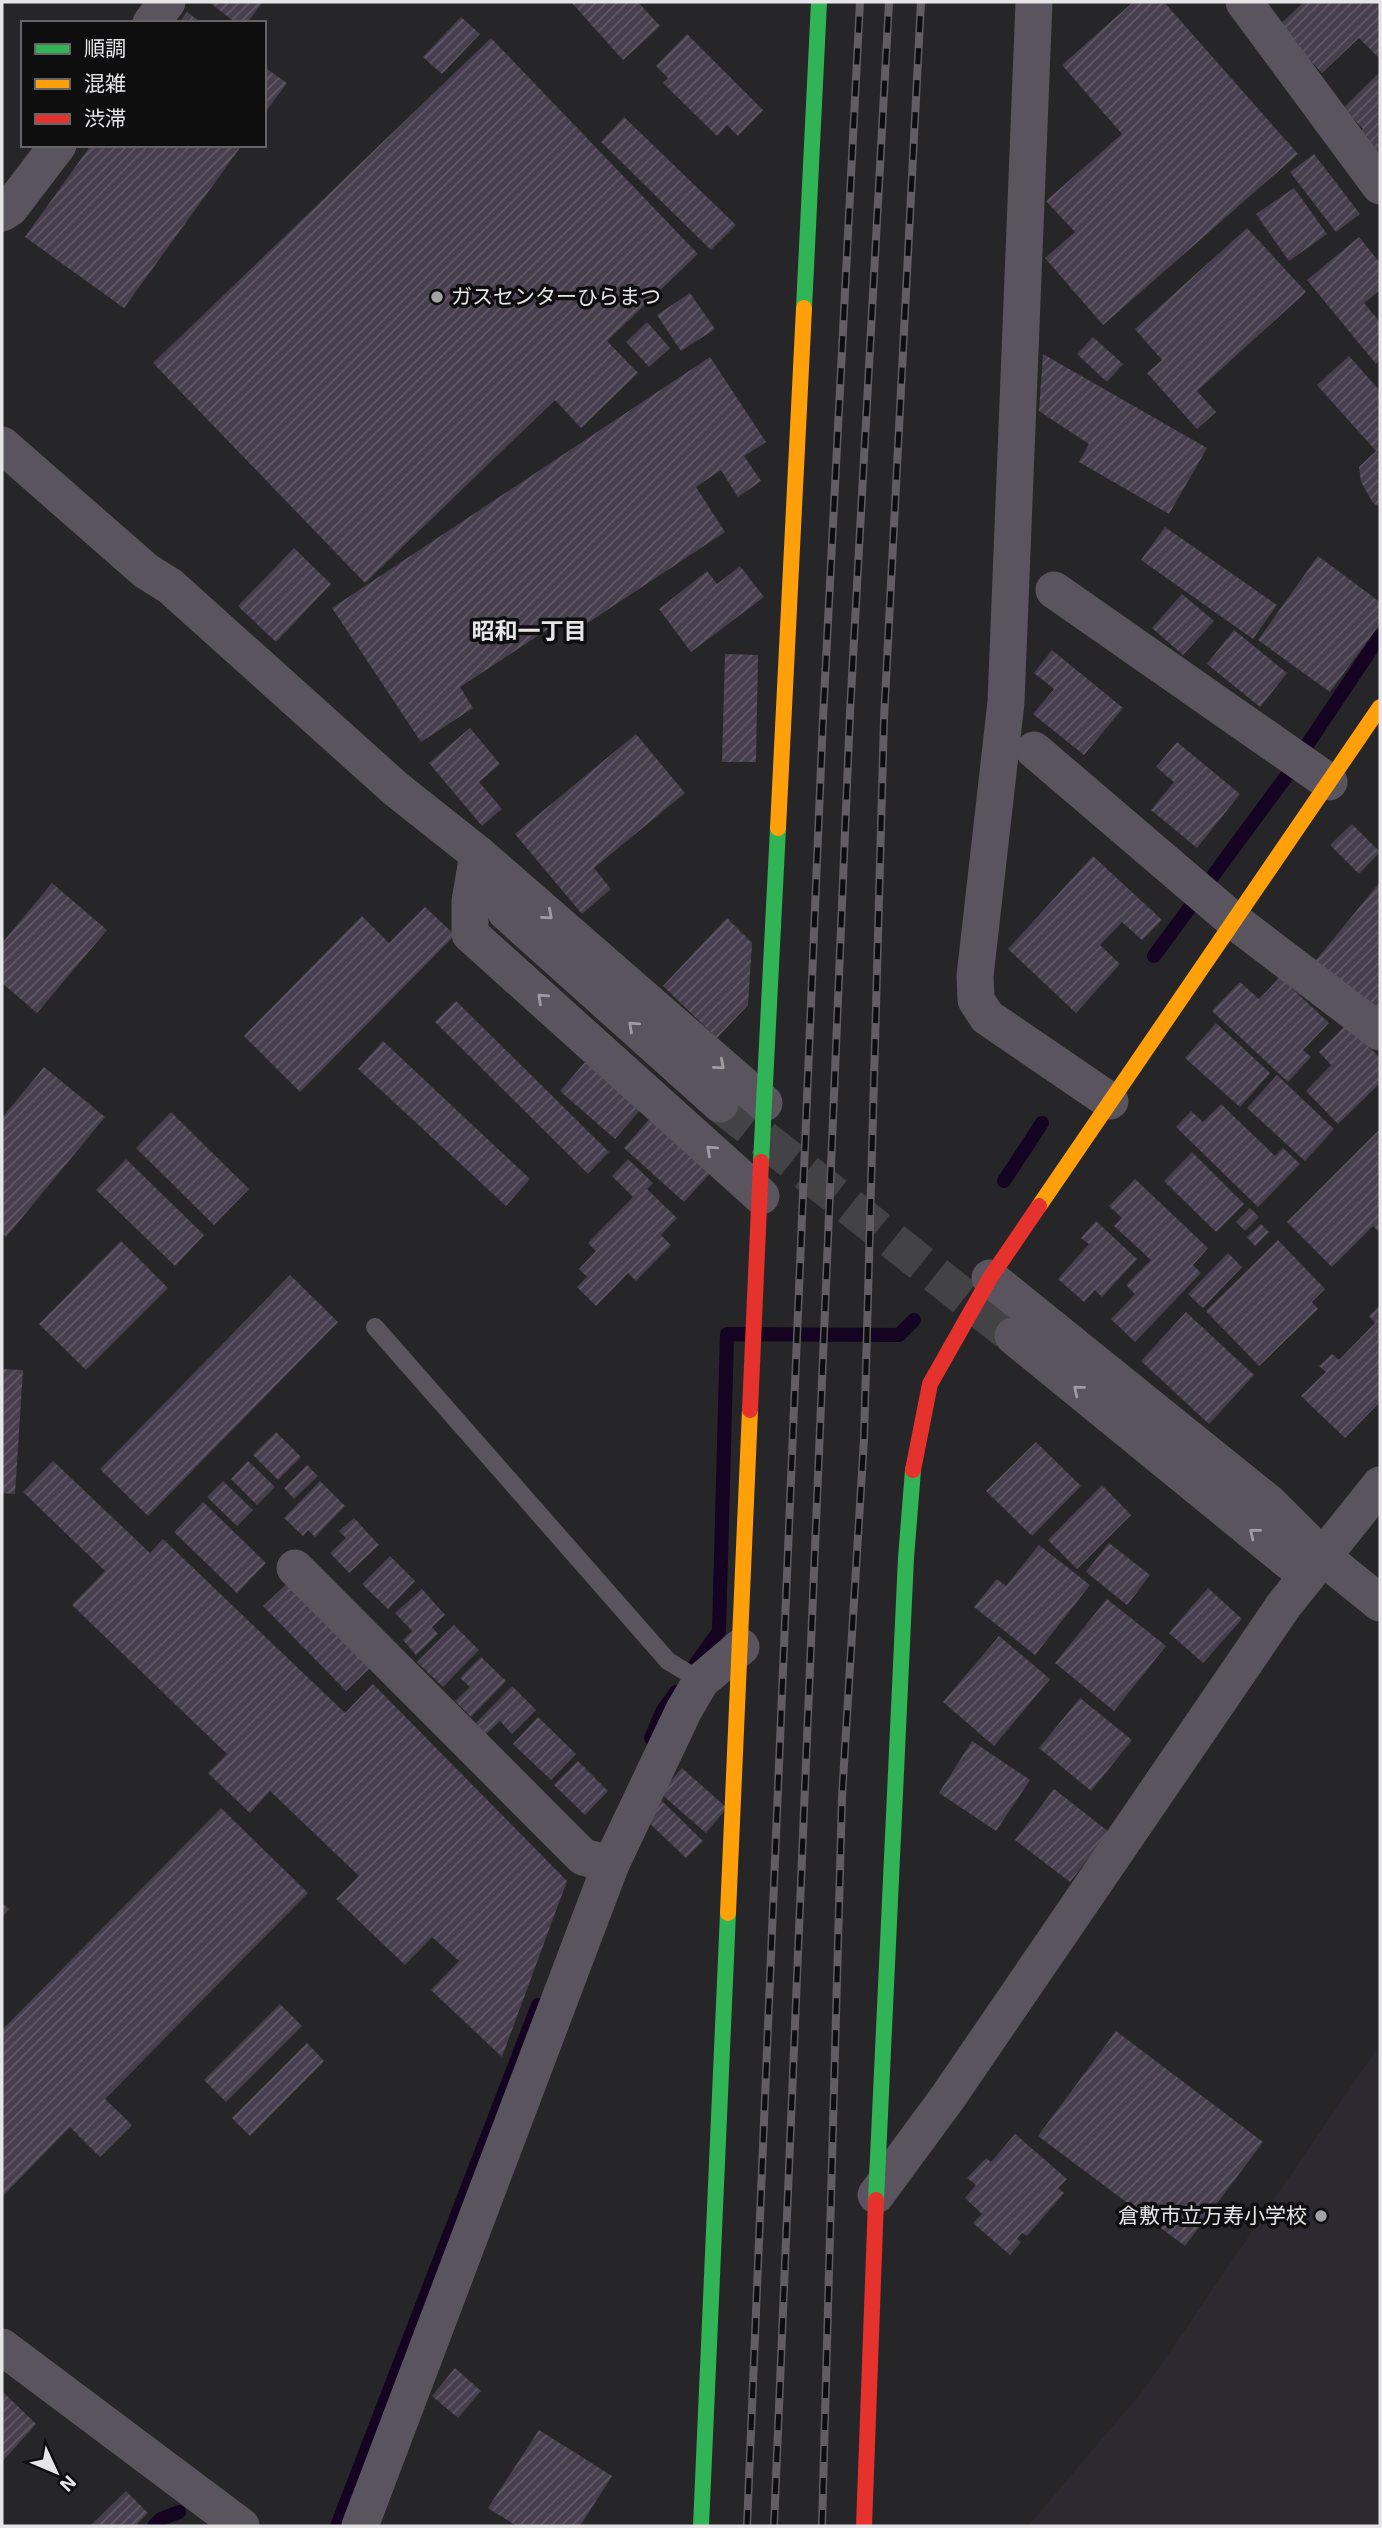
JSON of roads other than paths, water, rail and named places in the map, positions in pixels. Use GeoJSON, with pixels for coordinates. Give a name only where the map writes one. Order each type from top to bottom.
{"type":"FeatureCollection","features":[{"type":"Feature","properties":{"kind":"street"},"geometry":{"type":"LineString","coordinates":[[153,21],[167,2]]}},
{"type":"Feature","properties":{"kind":"street"},"geometry":{"type":"LineString","coordinates":[[701,2526],[764,1103],[819,2]]}},
{"type":"Feature","properties":{"kind":"street"},"geometry":{"type":"LineString","coordinates":[[1034,2],[1006,702],[975,976],[976,1000],[987,1017],[1110,1101]]}},
{"type":"Feature","properties":{"kind":"street"},"geometry":{"type":"LineString","coordinates":[[1244,2],[1380,186]]}},
{"type":"Feature","properties":{"kind":"street"},"geometry":{"type":"LineString","coordinates":[[2,213],[10,208],[56,147]]}},
{"type":"Feature","properties":{"kind":"street"},"geometry":{"type":"LineString","coordinates":[[2,445],[146,571],[170,586],[396,789],[478,855],[764,1103]]}},
{"type":"Feature","properties":{"kind":"street"},"geometry":{"type":"LineString","coordinates":[[1054,590],[1307,767]]}},
{"type":"Feature","properties":{"kind":"street"},"geometry":{"type":"LineString","coordinates":[[864,2526],[876,2195],[906,1558],[915,1461],[930,1384],[990,1279],[1110,1101],[1214,904],[1307,767],[1380,707]]}},
{"type":"Feature","properties":{"kind":"street"},"geometry":{"type":"LineString","coordinates":[[1034,750],[1214,904],[1380,1032]]}},
{"type":"Feature","properties":{"kind":"street"},"geometry":{"type":"LineString","coordinates":[[478,855],[506,912],[720,1104]]}},
{"type":"Feature","properties":{"kind":"street"},"geometry":{"type":"LineString","coordinates":[[478,855],[470,901],[471,934],[761,1196]]}},
{"type":"Feature","properties":{"kind":"street"},"geometry":{"type":"LineString","coordinates":[[990,1279],[1269,1503],[1315,1567]]}},
{"type":"Feature","properties":{"kind":"street"},"geometry":{"type":"LineString","coordinates":[[1013,1336],[1315,1567],[1380,1603]]}},
{"type":"Feature","properties":{"kind":"street"},"geometry":{"type":"LineString","coordinates":[[876,2195],[948,2097],[1284,1605],[1380,1485]]}},
{"type":"Feature","properties":{"kind":"street"},"geometry":{"type":"LineString","coordinates":[[295,1568],[599,1861]]}},
{"type":"Feature","properties":{"kind":"street"},"geometry":{"type":"LineString","coordinates":[[360,2526],[599,1861],[684,1710],[693,1676],[741,1647]]}},
{"type":"Feature","properties":{"kind":"street"},"geometry":{"type":"LineString","coordinates":[[2,2347],[241,2526]]}},
{"type":"Feature","properties":{"kind":"lane"},"geometry":{"type":"LineString","coordinates":[[375,1327],[668,1661],[693,1676]]}},
{"type":"Feature","properties":{"kind":"waterway"},"geometry":{"type":"LineString","coordinates":[[1154,956],[1285,778],[1380,636]]}},
{"type":"Feature","properties":{"kind":"waterway"},"geometry":{"type":"LineString","coordinates":[[1004,1181],[1042,1123]]}},
{"type":"Feature","properties":{"kind":"waterway"},"geometry":{"type":"LineString","coordinates":[[690,1672],[719,1631],[727,1334],[899,1335],[914,1320]]}},
{"type":"Feature","properties":{"kind":"waterway"},"geometry":{"type":"LineString","coordinates":[[651,1738],[663,1710],[676,1692]]}},
{"type":"Feature","properties":{"kind":"waterway"},"geometry":{"type":"LineString","coordinates":[[337,2526],[538,2005]]}},
{"type":"Feature","properties":{"kind":"waterway"},"geometry":{"type":"LineString","coordinates":[[154,2526],[161,2519],[179,2512]]}},
{"type":"Feature","properties":{"kind":"tunnel"},"geometry":{"type":"LineString","coordinates":[[720,1104],[1013,1336]]}},
{"type":"Feature","properties":{"kind":"railway"},"geometry":{"type":"LineString","coordinates":[[747,2526],[823,718],[860,2]]}},
{"type":"Feature","properties":{"kind":"railway"},"geometry":{"type":"LineString","coordinates":[[774,2526],[850,713],[889,2]]}},
{"type":"Feature","properties":{"kind":"railway"},"geometry":{"type":"LineString","coordinates":[[822,2526],[842,1797],[864,1439],[884,719],[921,2]]}},
{"type":"Feature","properties":{"kind":"place","name":"ガスセンターひらまつ"},"geometry":{"type":"Point","coordinates":[437,297]}},
{"type":"Feature","properties":{"kind":"place","name":"倉敷市立万寿小学校"},"geometry":{"type":"Point","coordinates":[1321,2216]}},
{"type":"Feature","properties":{"kind":"district","name":"昭和一丁目"},"geometry":{"type":"Point","coordinates":[529,631]}}]}
